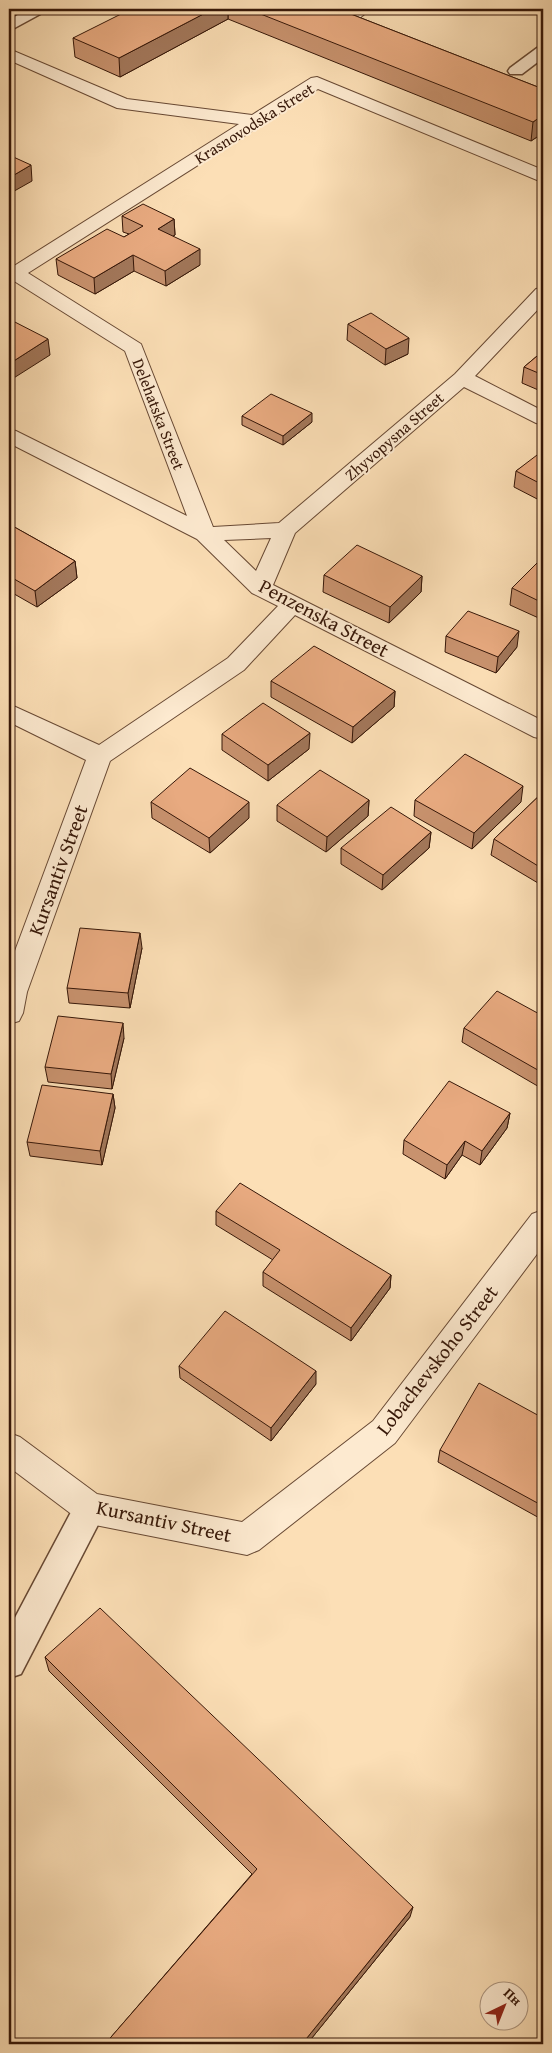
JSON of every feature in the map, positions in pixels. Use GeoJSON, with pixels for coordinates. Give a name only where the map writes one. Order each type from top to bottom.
{"type":"FeatureCollection","features":[{"type":"Feature","properties":{"kind":"street"},"geometry":{"type":"LineString","coordinates":[[9,54],[123,104],[256,121]]}},
{"type":"Feature","properties":{"kind":"street","name":"Krasnovodska Street"},"geometry":{"type":"LineString","coordinates":[[11,274],[317,82],[543,176]]}},
{"type":"Feature","properties":{"kind":"street","name":"Delehatska Street"},"geometry":{"type":"LineString","coordinates":[[11,274],[134,348],[204,534]]}},
{"type":"Feature","properties":{"kind":"street","name":"Zhyvopysna Street"},"geometry":{"type":"LineString","coordinates":[[260,588],[284,530],[462,378],[543,293]]}},
{"type":"Feature","properties":{"kind":"street"},"geometry":{"type":"LineString","coordinates":[[462,378],[543,419]]}},
{"type":"Feature","properties":{"kind":"street","name":"Penzenska Street"},"geometry":{"type":"LineString","coordinates":[[9,436],[204,534],[260,588],[543,731]]}},
{"type":"Feature","properties":{"kind":"street"},"geometry":{"type":"LineString","coordinates":[[204,534],[284,530]]}},
{"type":"Feature","properties":{"kind":"street"},"geometry":{"type":"LineString","coordinates":[[9,712],[100,756],[236,664],[292,605]]}},
{"type":"Feature","properties":{"kind":"street","name":"Kursantiv Street"},"geometry":{"type":"LineString","coordinates":[[9,1013],[13,992],[100,756]]}},
{"type":"Feature","properties":{"kind":"street","name":"Lobachevskoho Street"},"geometry":{"type":"LineString","coordinates":[[247,1539],[384,1432],[543,1223]]}},
{"type":"Feature","properties":{"kind":"street","name":"Kursantiv Street"},"geometry":{"type":"LineString","coordinates":[[9,1448],[90,1508],[247,1539]]}},
{"type":"Feature","properties":{"kind":"lane"},"geometry":{"type":"LineString","coordinates":[[9,26],[38,9]]}},
{"type":"Feature","properties":{"kind":"lane"},"geometry":{"type":"LineString","coordinates":[[516,71],[543,51]]}},
{"type":"Feature","properties":{"kind":"lane"},"geometry":{"type":"LineString","coordinates":[[9,1662],[90,1508]]}},
{"type":"Feature","properties":{"kind":"building"},"geometry":{"type":"Polygon","coordinates":[[[131,9],[213,9],[119,58],[73,38],[131,9]]]}},
{"type":"Feature","properties":{"kind":"building"},"geometry":{"type":"Polygon","coordinates":[[[248,9],[338,9],[543,89],[543,115],[533,122],[248,9]]]}},
{"type":"Feature","properties":{"kind":"building"},"geometry":{"type":"Polygon","coordinates":[[[9,155],[31,165],[9,178],[9,155]]]}},
{"type":"Feature","properties":{"kind":"building"},"geometry":{"type":"Polygon","coordinates":[[[143,204],[174,219],[158,229],[200,249],[165,271],[133,255],[94,278],[56,259],[107,229],[124,237],[143,226],[122,216],[143,204]]]}},
{"type":"Feature","properties":{"kind":"building"},"geometry":{"type":"Polygon","coordinates":[[[371,313],[409,338],[386,349],[348,324],[371,313]]]}},
{"type":"Feature","properties":{"kind":"building"},"geometry":{"type":"Polygon","coordinates":[[[9,319],[48,339],[9,364],[9,319]]]}},
{"type":"Feature","properties":{"kind":"building"},"geometry":{"type":"Polygon","coordinates":[[[543,351],[543,375],[524,367],[543,351]]]}},
{"type":"Feature","properties":{"kind":"building"},"geometry":{"type":"Polygon","coordinates":[[[271,394],[312,413],[283,436],[242,416],[271,394]]]}},
{"type":"Feature","properties":{"kind":"building"},"geometry":{"type":"Polygon","coordinates":[[[541,452],[543,453],[543,485],[516,471],[541,452]]]}},
{"type":"Feature","properties":{"kind":"building"},"geometry":{"type":"Polygon","coordinates":[[[9,524],[75,561],[35,591],[9,576],[9,524]]]}},
{"type":"Feature","properties":{"kind":"building"},"geometry":{"type":"Polygon","coordinates":[[[357,545],[422,576],[390,607],[324,575],[357,545]]]}},
{"type":"Feature","properties":{"kind":"building"},"geometry":{"type":"Polygon","coordinates":[[[543,558],[543,603],[512,588],[543,558]]]}},
{"type":"Feature","properties":{"kind":"building"},"geometry":{"type":"Polygon","coordinates":[[[468,611],[519,631],[498,657],[446,636],[468,611]]]}},
{"type":"Feature","properties":{"kind":"building"},"geometry":{"type":"Polygon","coordinates":[[[314,646],[395,691],[353,727],[271,681],[314,646]]]}},
{"type":"Feature","properties":{"kind":"building"},"geometry":{"type":"Polygon","coordinates":[[[263,703],[310,733],[268,765],[222,734],[263,703]]]}},
{"type":"Feature","properties":{"kind":"building"},"geometry":{"type":"Polygon","coordinates":[[[465,754],[523,786],[474,833],[415,800],[465,754]]]}},
{"type":"Feature","properties":{"kind":"building"},"geometry":{"type":"Polygon","coordinates":[[[190,768],[249,802],[209,838],[151,802],[190,768]]]}},
{"type":"Feature","properties":{"kind":"building"},"geometry":{"type":"Polygon","coordinates":[[[320,770],[369,800],[327,837],[277,805],[320,770]]]}},
{"type":"Feature","properties":{"kind":"building"},"geometry":{"type":"Polygon","coordinates":[[[543,792],[543,869],[494,839],[543,792]]]}},
{"type":"Feature","properties":{"kind":"building"},"geometry":{"type":"Polygon","coordinates":[[[391,807],[431,832],[383,875],[341,848],[391,807]]]}},
{"type":"Feature","properties":{"kind":"building"},"geometry":{"type":"Polygon","coordinates":[[[80,928],[140,933],[128,993],[67,988],[80,928]]]}},
{"type":"Feature","properties":{"kind":"building"},"geometry":{"type":"Polygon","coordinates":[[[497,991],[543,1016],[543,1073],[464,1028],[497,991]]]}},
{"type":"Feature","properties":{"kind":"building"},"geometry":{"type":"Polygon","coordinates":[[[58,1016],[123,1023],[111,1074],[45,1067],[58,1016]]]}},
{"type":"Feature","properties":{"kind":"building"},"geometry":{"type":"Polygon","coordinates":[[[449,1081],[510,1113],[482,1151],[465,1141],[447,1165],[404,1140],[449,1081]]]}},
{"type":"Feature","properties":{"kind":"building"},"geometry":{"type":"Polygon","coordinates":[[[42,1085],[113,1094],[100,1151],[27,1142],[42,1085]]]}},
{"type":"Feature","properties":{"kind":"building"},"geometry":{"type":"Polygon","coordinates":[[[240,1183],[391,1275],[351,1328],[263,1272],[280,1250],[216,1211],[240,1183]]]}},
{"type":"Feature","properties":{"kind":"building"},"geometry":{"type":"Polygon","coordinates":[[[225,1311],[316,1371],[271,1428],[179,1366],[225,1311]]]}},
{"type":"Feature","properties":{"kind":"building"},"geometry":{"type":"Polygon","coordinates":[[[479,1383],[543,1418],[543,1506],[440,1450],[479,1383]]]}},
{"type":"Feature","properties":{"kind":"building"},"geometry":{"type":"Polygon","coordinates":[[[100,1608],[413,1907],[302,2044],[105,2044],[257,1869],[45,1657],[100,1608]]]}}]}
